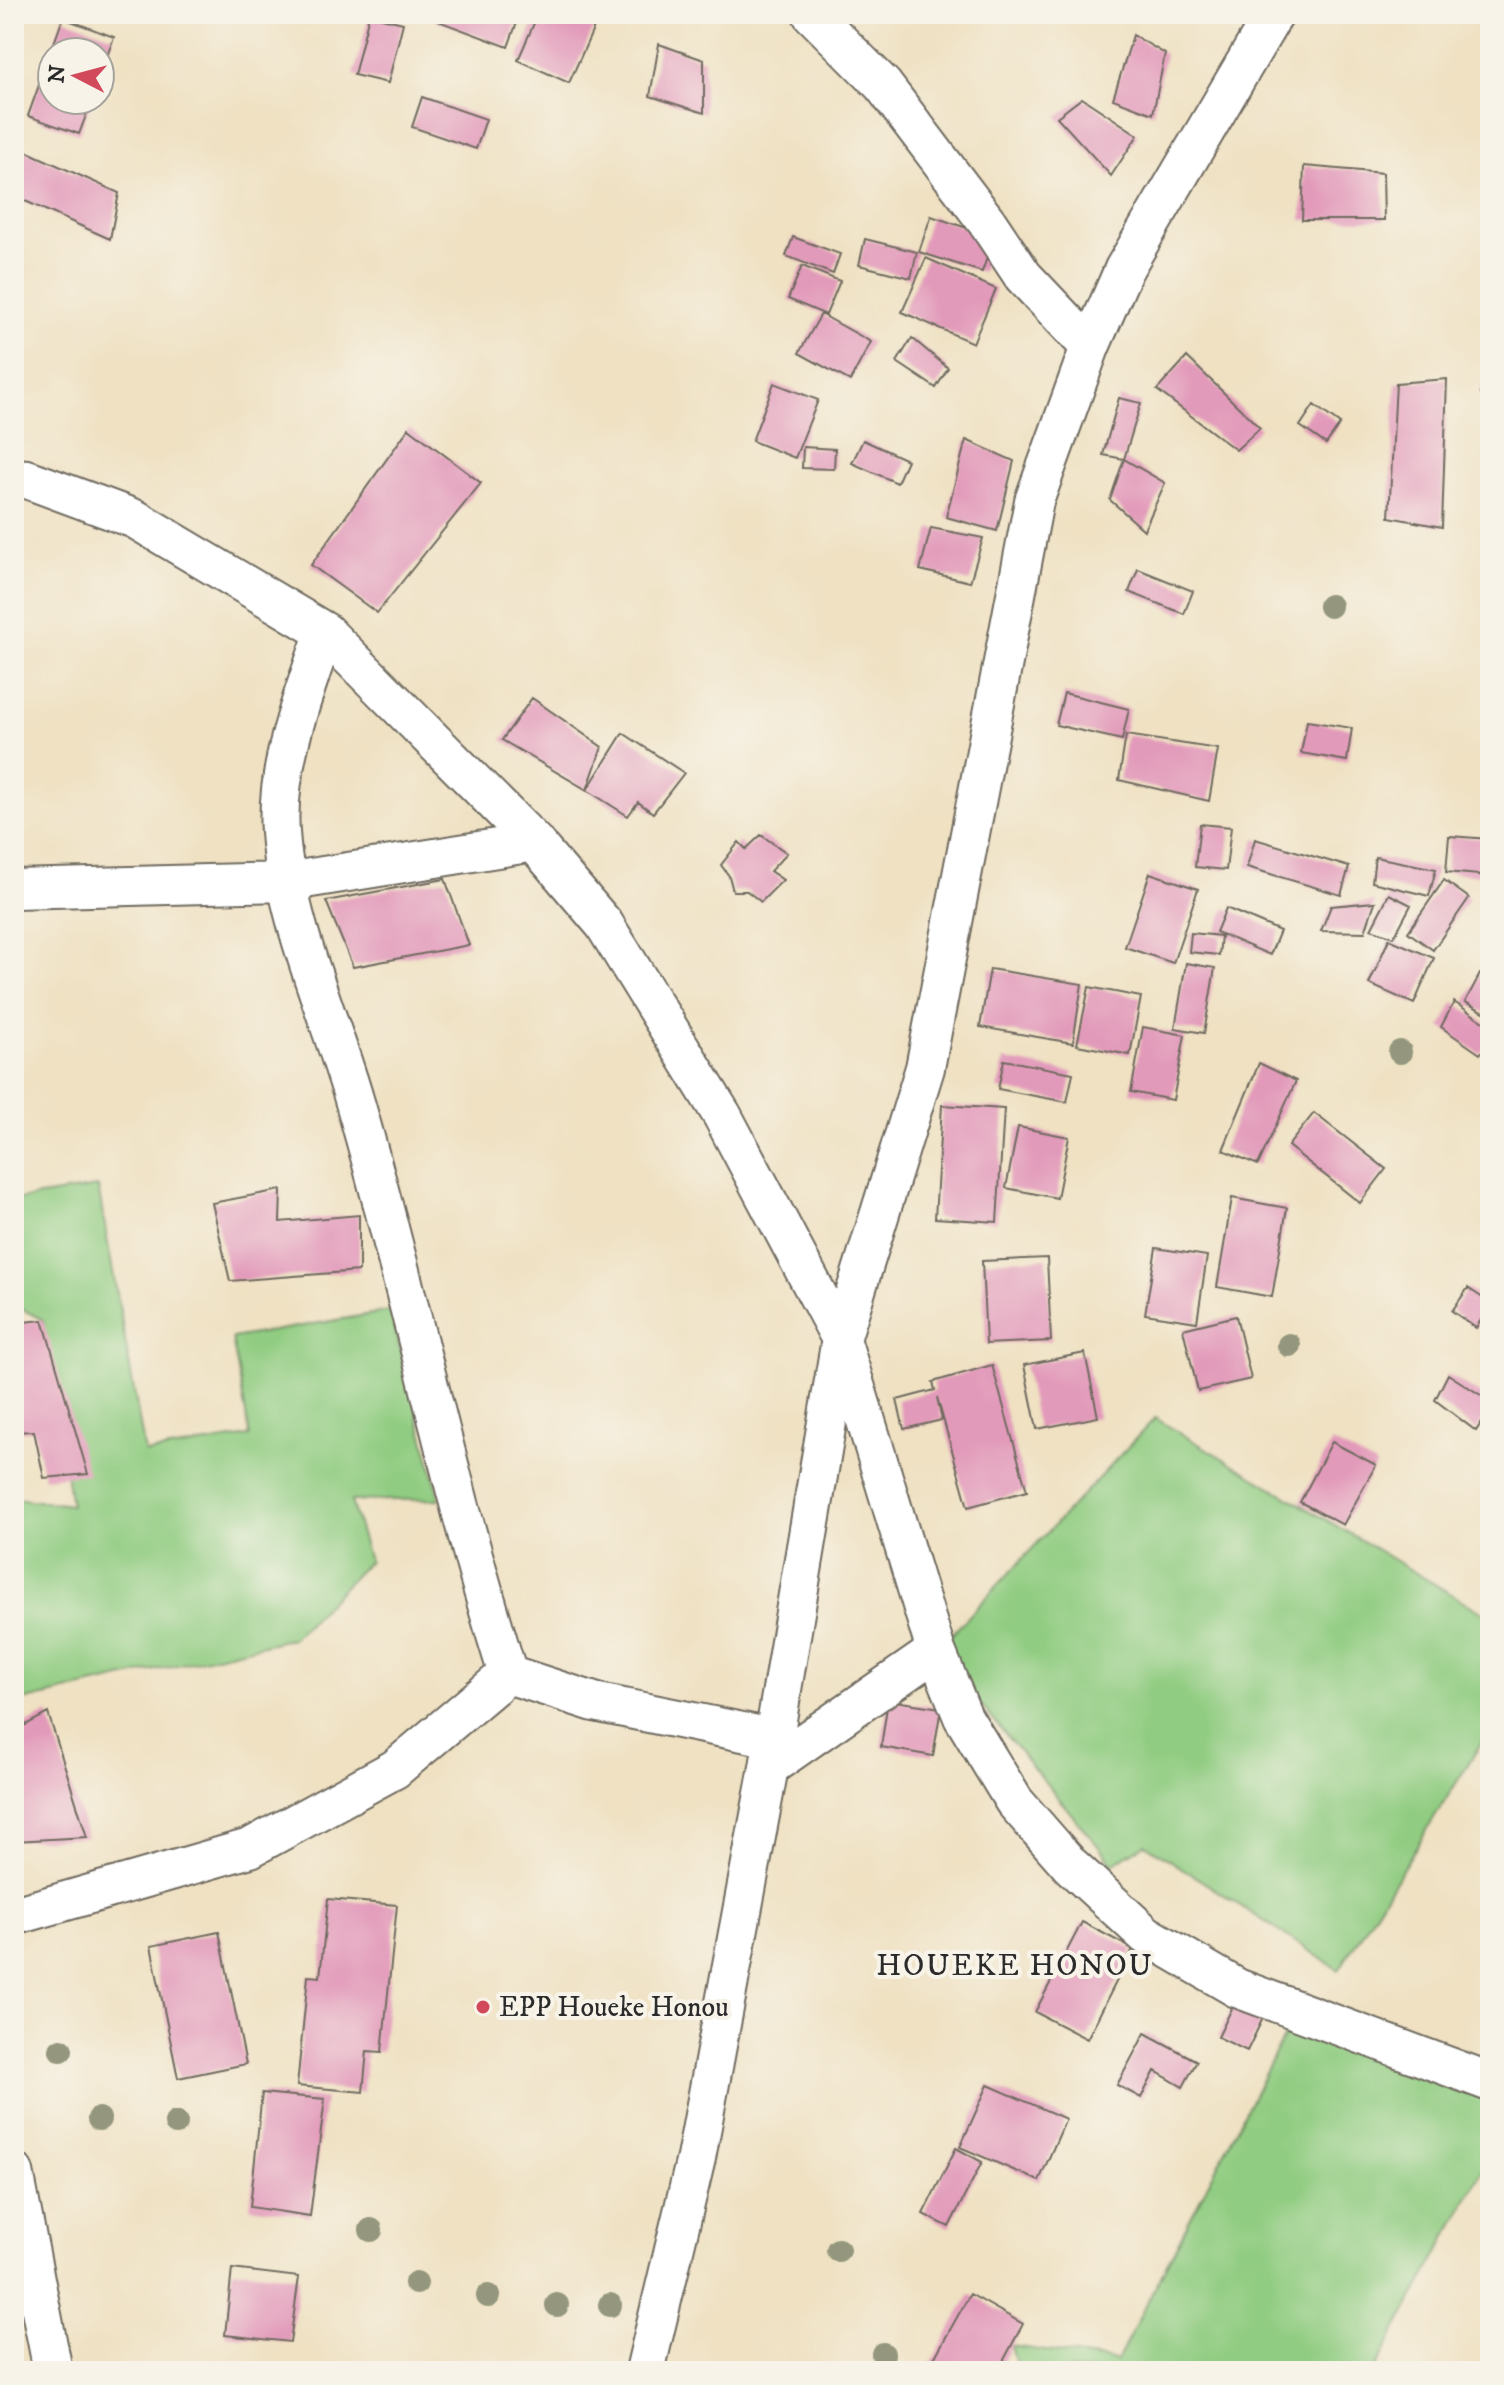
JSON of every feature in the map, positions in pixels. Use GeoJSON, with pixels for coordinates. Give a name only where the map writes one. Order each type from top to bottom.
{"type":"FeatureCollection","features":[{"type":"Feature","properties":{"kind":"street"},"geometry":{"type":"LineString","coordinates":[[812,14],[883,85],[987,222],[1023,276],[1090,347]]}},
{"type":"Feature","properties":{"kind":"street"},"geometry":{"type":"LineString","coordinates":[[645,2371],[696,2158],[841,1339],[925,1068],[1034,501],[1090,347],[1124,269],[1274,14]]}},
{"type":"Feature","properties":{"kind":"street"},"geometry":{"type":"LineString","coordinates":[[14,478],[27,479],[135,519],[325,632],[534,842],[604,924],[722,1115],[841,1339],[936,1651],[963,1717],[1014,1801],[1070,1865],[1146,1935],[1237,1988],[1490,2082]]}},
{"type":"Feature","properties":{"kind":"street"},"geometry":{"type":"LineString","coordinates":[[325,632],[296,714],[285,773],[279,828],[286,882],[356,1105],[438,1410],[471,1551],[508,1674]]}},
{"type":"Feature","properties":{"kind":"street"},"geometry":{"type":"LineString","coordinates":[[14,889],[286,882],[534,842]]}},
{"type":"Feature","properties":{"kind":"street"},"geometry":{"type":"LineString","coordinates":[[508,1674],[770,1752],[936,1651]]}},
{"type":"Feature","properties":{"kind":"street"},"geometry":{"type":"LineString","coordinates":[[14,1916],[250,1848],[395,1769],[508,1674]]}},
{"type":"Feature","properties":{"kind":"street"},"geometry":{"type":"LineString","coordinates":[[14,2172],[20,2229],[53,2371]]}},
{"type":"Feature","properties":{"kind":"green space"},"geometry":{"type":"Polygon","coordinates":[[[98,1187],[145,1453],[250,1436],[232,1338],[390,1311],[440,1499],[351,1501],[369,1561],[293,1638],[14,1703],[14,1498],[71,1505],[43,1320],[14,1305],[14,1200],[98,1187]]]}},
{"type":"Feature","properties":{"kind":"green space"},"geometry":{"type":"Polygon","coordinates":[[[1155,1418],[1490,1617],[1490,1729],[1339,1970],[1145,1844],[1113,1864],[936,1651],[1155,1418]]]}},
{"type":"Feature","properties":{"kind":"green space"},"geometry":{"type":"Polygon","coordinates":[[[1297,2011],[1490,2101],[1490,2157],[1374,2371],[1018,2371],[1011,2346],[1117,2361],[1297,2011]]]}},
{"type":"Feature","properties":{"kind":"building"},"geometry":{"type":"Polygon","coordinates":[[[435,14],[520,14],[508,47],[433,19],[435,14]]]}},
{"type":"Feature","properties":{"kind":"building"},"geometry":{"type":"Polygon","coordinates":[[[538,14],[600,14],[569,83],[518,60],[538,14]]]}},
{"type":"Feature","properties":{"kind":"building"},"geometry":{"type":"Polygon","coordinates":[[[369,15],[403,23],[388,83],[354,75],[369,15]]]}},
{"type":"Feature","properties":{"kind":"building"},"geometry":{"type":"Polygon","coordinates":[[[63,18],[111,36],[57,36],[63,18]]]}},
{"type":"Feature","properties":{"kind":"building"},"geometry":{"type":"Polygon","coordinates":[[[1133,35],[1165,54],[1153,114],[1113,99],[1133,35]]]}},
{"type":"Feature","properties":{"kind":"building"},"geometry":{"type":"Polygon","coordinates":[[[659,44],[704,60],[704,113],[650,96],[659,44]]]}},
{"type":"Feature","properties":{"kind":"building"},"geometry":{"type":"Polygon","coordinates":[[[36,94],[36,116],[86,116],[79,134],[28,116],[36,94]]]}},
{"type":"Feature","properties":{"kind":"building"},"geometry":{"type":"Polygon","coordinates":[[[422,97],[486,119],[476,149],[412,127],[422,97]]]}},
{"type":"Feature","properties":{"kind":"building"},"geometry":{"type":"Polygon","coordinates":[[[1082,98],[1138,135],[1111,176],[1057,117],[1082,98]]]}},
{"type":"Feature","properties":{"kind":"building"},"geometry":{"type":"Polygon","coordinates":[[[19,148],[119,193],[110,239],[14,196],[14,159],[19,148]]]}},
{"type":"Feature","properties":{"kind":"building"},"geometry":{"type":"Polygon","coordinates":[[[1304,166],[1383,173],[1384,220],[1302,220],[1304,166]]]}},
{"type":"Feature","properties":{"kind":"building"},"geometry":{"type":"Polygon","coordinates":[[[931,216],[994,237],[982,272],[919,252],[931,216]]]}},
{"type":"Feature","properties":{"kind":"building"},"geometry":{"type":"Polygon","coordinates":[[[793,237],[840,254],[833,274],[786,256],[793,237]]]}},
{"type":"Feature","properties":{"kind":"building"},"geometry":{"type":"Polygon","coordinates":[[[865,239],[917,252],[911,278],[859,265],[865,239]]]}},
{"type":"Feature","properties":{"kind":"building"},"geometry":{"type":"Polygon","coordinates":[[[926,258],[996,289],[973,343],[902,312],[926,258]]]}},
{"type":"Feature","properties":{"kind":"building"},"geometry":{"type":"Polygon","coordinates":[[[802,266],[840,281],[826,315],[788,299],[802,266]]]}},
{"type":"Feature","properties":{"kind":"building"},"geometry":{"type":"Polygon","coordinates":[[[821,314],[871,342],[850,381],[799,353],[821,314]]]}},
{"type":"Feature","properties":{"kind":"building"},"geometry":{"type":"Polygon","coordinates":[[[912,338],[948,368],[936,388],[897,362],[912,338]]]}},
{"type":"Feature","properties":{"kind":"building"},"geometry":{"type":"Polygon","coordinates":[[[1490,344],[1490,395],[1481,394],[1490,344]]]}},
{"type":"Feature","properties":{"kind":"building"},"geometry":{"type":"Polygon","coordinates":[[[1187,357],[1260,428],[1236,450],[1157,390],[1187,357]]]}},
{"type":"Feature","properties":{"kind":"building"},"geometry":{"type":"Polygon","coordinates":[[[1447,379],[1442,527],[1389,517],[1396,383],[1447,379]]]}},
{"type":"Feature","properties":{"kind":"building"},"geometry":{"type":"Polygon","coordinates":[[[774,383],[818,400],[795,458],[752,441],[774,383]]]}},
{"type":"Feature","properties":{"kind":"building"},"geometry":{"type":"Polygon","coordinates":[[[1119,398],[1141,403],[1124,459],[1103,455],[1119,398]]]}},
{"type":"Feature","properties":{"kind":"building"},"geometry":{"type":"Polygon","coordinates":[[[1314,405],[1340,424],[1326,444],[1300,426],[1314,405]]]}},
{"type":"Feature","properties":{"kind":"building"},"geometry":{"type":"Polygon","coordinates":[[[409,428],[481,483],[377,613],[311,565],[409,428]]]}},
{"type":"Feature","properties":{"kind":"building"},"geometry":{"type":"Polygon","coordinates":[[[863,440],[907,460],[897,483],[852,463],[863,440]]]}},
{"type":"Feature","properties":{"kind":"building"},"geometry":{"type":"Polygon","coordinates":[[[966,440],[1014,461],[997,531],[946,517],[966,440]]]}},
{"type":"Feature","properties":{"kind":"building"},"geometry":{"type":"Polygon","coordinates":[[[803,447],[835,449],[834,469],[802,468],[803,447]]]}},
{"type":"Feature","properties":{"kind":"building"},"geometry":{"type":"Polygon","coordinates":[[[1124,459],[1165,483],[1144,530],[1110,500],[1124,459]]]}},
{"type":"Feature","properties":{"kind":"building"},"geometry":{"type":"Polygon","coordinates":[[[1487,484],[1490,484],[1490,516],[1482,515],[1487,484]]]}},
{"type":"Feature","properties":{"kind":"building"},"geometry":{"type":"Polygon","coordinates":[[[931,528],[983,538],[970,582],[920,570],[931,528]]]}},
{"type":"Feature","properties":{"kind":"building"},"geometry":{"type":"Polygon","coordinates":[[[1138,569],[1193,591],[1184,614],[1129,592],[1138,569]]]}},
{"type":"Feature","properties":{"kind":"building"},"geometry":{"type":"Polygon","coordinates":[[[1064,693],[1129,709],[1122,740],[1056,725],[1064,693]]]}},
{"type":"Feature","properties":{"kind":"building"},"geometry":{"type":"Polygon","coordinates":[[[532,698],[602,747],[587,790],[502,740],[532,698]]]}},
{"type":"Feature","properties":{"kind":"building"},"geometry":{"type":"Polygon","coordinates":[[[1307,721],[1352,728],[1347,761],[1301,753],[1307,721]]]}},
{"type":"Feature","properties":{"kind":"building"},"geometry":{"type":"Polygon","coordinates":[[[623,733],[684,773],[653,813],[638,802],[628,816],[587,790],[623,733]]]}},
{"type":"Feature","properties":{"kind":"building"},"geometry":{"type":"Polygon","coordinates":[[[1126,735],[1218,749],[1209,801],[1119,780],[1126,735]]]}},
{"type":"Feature","properties":{"kind":"building"},"geometry":{"type":"Polygon","coordinates":[[[1200,824],[1231,827],[1226,870],[1195,867],[1200,824]]]}},
{"type":"Feature","properties":{"kind":"building"},"geometry":{"type":"Polygon","coordinates":[[[761,835],[787,853],[770,871],[783,880],[761,902],[747,891],[733,891],[729,876],[721,865],[739,842],[746,849],[761,835]]]}},
{"type":"Feature","properties":{"kind":"building"},"geometry":{"type":"Polygon","coordinates":[[[1449,836],[1490,839],[1490,876],[1446,872],[1449,836]]]}},
{"type":"Feature","properties":{"kind":"building"},"geometry":{"type":"Polygon","coordinates":[[[1255,839],[1349,867],[1341,895],[1247,867],[1255,839]]]}},
{"type":"Feature","properties":{"kind":"building"},"geometry":{"type":"Polygon","coordinates":[[[1375,857],[1436,869],[1429,896],[1372,882],[1375,857]]]}},
{"type":"Feature","properties":{"kind":"building"},"geometry":{"type":"Polygon","coordinates":[[[1150,873],[1198,889],[1173,963],[1125,947],[1150,873]]]}},
{"type":"Feature","properties":{"kind":"building"},"geometry":{"type":"Polygon","coordinates":[[[445,879],[469,945],[353,967],[326,901],[445,879]]]}},
{"type":"Feature","properties":{"kind":"building"},"geometry":{"type":"Polygon","coordinates":[[[1444,880],[1469,898],[1433,950],[1408,932],[1444,880]]]}},
{"type":"Feature","properties":{"kind":"building"},"geometry":{"type":"Polygon","coordinates":[[[1389,894],[1411,905],[1394,937],[1371,929],[1389,894]]]}},
{"type":"Feature","properties":{"kind":"building"},"geometry":{"type":"Polygon","coordinates":[[[1375,902],[1365,932],[1321,931],[1331,906],[1375,902]]]}},
{"type":"Feature","properties":{"kind":"building"},"geometry":{"type":"Polygon","coordinates":[[[1226,908],[1280,931],[1270,955],[1216,932],[1226,908]]]}},
{"type":"Feature","properties":{"kind":"building"},"geometry":{"type":"Polygon","coordinates":[[[1191,933],[1221,936],[1219,955],[1189,952],[1191,933]]]}},
{"type":"Feature","properties":{"kind":"building"},"geometry":{"type":"Polygon","coordinates":[[[1389,939],[1434,958],[1414,1004],[1369,984],[1389,939]]]}},
{"type":"Feature","properties":{"kind":"building"},"geometry":{"type":"Polygon","coordinates":[[[1186,963],[1215,968],[1204,1033],[1175,1028],[1186,963]]]}},
{"type":"Feature","properties":{"kind":"building"},"geometry":{"type":"Polygon","coordinates":[[[990,969],[1082,984],[1073,1043],[980,1027],[990,969]]]}},
{"type":"Feature","properties":{"kind":"building"},"geometry":{"type":"Polygon","coordinates":[[[1480,974],[1490,979],[1490,1015],[1465,1002],[1480,974]]]}},
{"type":"Feature","properties":{"kind":"building"},"geometry":{"type":"Polygon","coordinates":[[[1089,987],[1141,997],[1130,1055],[1077,1045],[1089,987]]]}},
{"type":"Feature","properties":{"kind":"building"},"geometry":{"type":"Polygon","coordinates":[[[1454,1002],[1490,1026],[1490,1041],[1480,1054],[1441,1027],[1454,1002]]]}},
{"type":"Feature","properties":{"kind":"building"},"geometry":{"type":"Polygon","coordinates":[[[1143,1027],[1185,1035],[1173,1100],[1131,1092],[1143,1027]]]}},
{"type":"Feature","properties":{"kind":"building"},"geometry":{"type":"Polygon","coordinates":[[[1004,1060],[1073,1073],[1067,1102],[998,1089],[1004,1060]]]}},
{"type":"Feature","properties":{"kind":"building"},"geometry":{"type":"Polygon","coordinates":[[[1259,1063],[1296,1081],[1258,1165],[1223,1150],[1259,1063]]]}},
{"type":"Feature","properties":{"kind":"building"},"geometry":{"type":"Polygon","coordinates":[[[942,1105],[1004,1109],[997,1222],[935,1218],[942,1105]]]}},
{"type":"Feature","properties":{"kind":"building"},"geometry":{"type":"Polygon","coordinates":[[[1314,1113],[1386,1169],[1360,1203],[1288,1146],[1314,1113]]]}},
{"type":"Feature","properties":{"kind":"building"},"geometry":{"type":"Polygon","coordinates":[[[1018,1127],[1069,1137],[1057,1198],[1006,1188],[1018,1127]]]}},
{"type":"Feature","properties":{"kind":"building"},"geometry":{"type":"Polygon","coordinates":[[[281,1190],[280,1222],[359,1215],[359,1271],[230,1281],[212,1203],[281,1190]]]}},
{"type":"Feature","properties":{"kind":"building"},"geometry":{"type":"Polygon","coordinates":[[[1232,1198],[1287,1208],[1272,1297],[1217,1287],[1232,1198]]]}},
{"type":"Feature","properties":{"kind":"building"},"geometry":{"type":"Polygon","coordinates":[[[1156,1248],[1207,1256],[1197,1322],[1145,1314],[1156,1248]]]}},
{"type":"Feature","properties":{"kind":"building"},"geometry":{"type":"Polygon","coordinates":[[[1047,1258],[1051,1341],[986,1344],[982,1261],[1047,1258]]]}},
{"type":"Feature","properties":{"kind":"building"},"geometry":{"type":"Polygon","coordinates":[[[1468,1288],[1490,1303],[1490,1326],[1481,1320],[1476,1328],[1452,1311],[1468,1288]]]}},
{"type":"Feature","properties":{"kind":"building"},"geometry":{"type":"Polygon","coordinates":[[[1236,1316],[1251,1379],[1198,1391],[1183,1329],[1236,1316]]]}},
{"type":"Feature","properties":{"kind":"building"},"geometry":{"type":"Polygon","coordinates":[[[43,1320],[88,1474],[44,1478],[34,1431],[14,1432],[14,1323],[43,1320]]]}},
{"type":"Feature","properties":{"kind":"building"},"geometry":{"type":"Polygon","coordinates":[[[1085,1353],[1098,1417],[1037,1429],[1024,1365],[1085,1353]]]}},
{"type":"Feature","properties":{"kind":"building"},"geometry":{"type":"Polygon","coordinates":[[[992,1365],[1027,1491],[968,1507],[937,1397],[942,1420],[904,1429],[897,1400],[935,1390],[933,1382],[992,1365]]]}},
{"type":"Feature","properties":{"kind":"building"},"geometry":{"type":"Polygon","coordinates":[[[1448,1374],[1490,1401],[1490,1409],[1476,1431],[1435,1400],[1448,1374]]]}},
{"type":"Feature","properties":{"kind":"building"},"geometry":{"type":"Polygon","coordinates":[[[1332,1442],[1376,1465],[1343,1525],[1300,1502],[1332,1442]]]}},
{"type":"Feature","properties":{"kind":"building"},"geometry":{"type":"Polygon","coordinates":[[[888,1700],[941,1708],[933,1756],[881,1747],[888,1700]]]}},
{"type":"Feature","properties":{"kind":"building"},"geometry":{"type":"Polygon","coordinates":[[[48,1713],[87,1837],[14,1841],[14,1731],[48,1713]]]}},
{"type":"Feature","properties":{"kind":"building"},"geometry":{"type":"Polygon","coordinates":[[[328,1899],[397,1905],[382,2052],[367,2051],[363,2092],[297,2086],[308,1976],[320,1977],[328,1899]]]}},
{"type":"Feature","properties":{"kind":"building"},"geometry":{"type":"Polygon","coordinates":[[[1082,1922],[1133,1949],[1087,2039],[1035,2012],[1082,1922]]]}},
{"type":"Feature","properties":{"kind":"building"},"geometry":{"type":"Polygon","coordinates":[[[219,1932],[246,2064],[178,2078],[151,1946],[219,1932]]]}},
{"type":"Feature","properties":{"kind":"building"},"geometry":{"type":"Polygon","coordinates":[[[1234,2004],[1263,2018],[1247,2051],[1218,2037],[1234,2004]]]}},
{"type":"Feature","properties":{"kind":"building"},"geometry":{"type":"Polygon","coordinates":[[[1145,2033],[1197,2061],[1183,2087],[1155,2071],[1141,2098],[1117,2085],[1145,2033]]]}},
{"type":"Feature","properties":{"kind":"building"},"geometry":{"type":"Polygon","coordinates":[[[988,2085],[1066,2119],[1039,2181],[960,2147],[988,2085]]]}},
{"type":"Feature","properties":{"kind":"building"},"geometry":{"type":"Polygon","coordinates":[[[262,2093],[325,2099],[310,2216],[250,2207],[262,2093]]]}},
{"type":"Feature","properties":{"kind":"building"},"geometry":{"type":"Polygon","coordinates":[[[956,2148],[982,2162],[949,2227],[923,2214],[956,2148]]]}},
{"type":"Feature","properties":{"kind":"building"},"geometry":{"type":"Polygon","coordinates":[[[232,2269],[299,2277],[290,2342],[225,2335],[232,2269]]]}},
{"type":"Feature","properties":{"kind":"building"},"geometry":{"type":"Polygon","coordinates":[[[970,2294],[1023,2324],[998,2371],[927,2371],[970,2294]]]}},
{"type":"Feature","properties":{"kind":"place","name":"EPP Houeke Honou"},"geometry":{"type":"Point","coordinates":[483,2007]}},
{"type":"Feature","properties":{"kind":"district","name":"HOUEKE HONOU"},"geometry":{"type":"Point","coordinates":[1015,1966]}}]}
